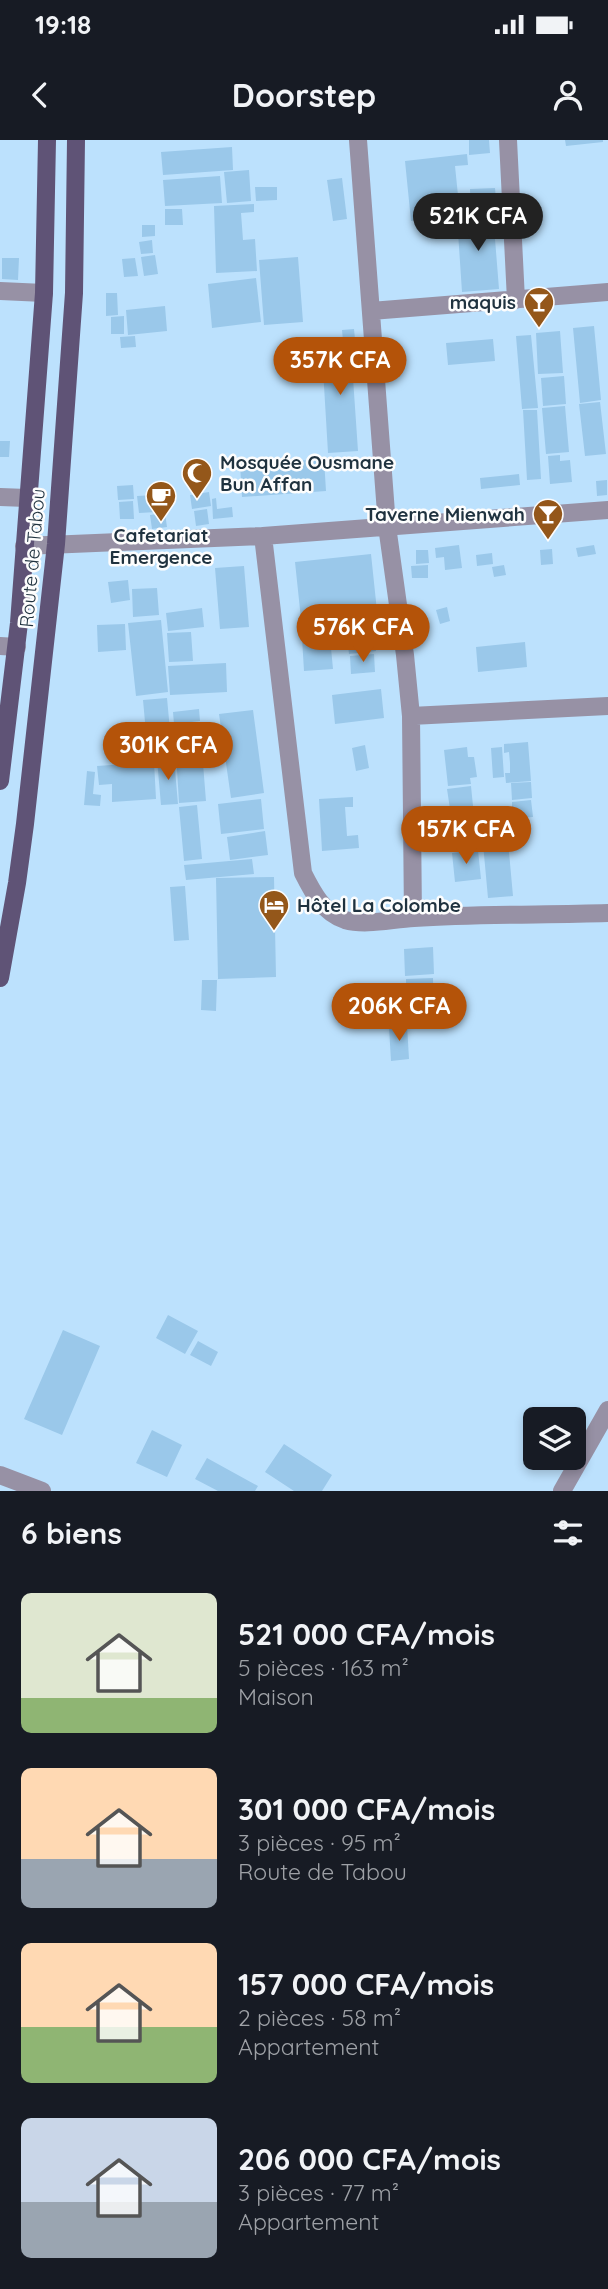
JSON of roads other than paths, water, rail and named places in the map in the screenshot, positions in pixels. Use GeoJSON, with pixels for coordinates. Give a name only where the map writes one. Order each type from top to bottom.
{"type":"FeatureCollection","features":[{"type":"Feature","properties":{"kind":"main road","name":"Route de Tabou"},"geometry":{"type":"LineString","coordinates":[[0,781],[8,647],[24,546],[44,293],[47,140]]}},
{"type":"Feature","properties":{"kind":"main road","name":"Route de Tabou"},"geometry":{"type":"LineString","coordinates":[[0,978],[20,859],[55,544],[74,293],[76,140]]}},
{"type":"Feature","properties":{"kind":"street"},"geometry":{"type":"LineString","coordinates":[[358,140],[387,526],[411,716],[414,918]]}},
{"type":"Feature","properties":{"kind":"street"},"geometry":{"type":"LineString","coordinates":[[508,140],[516,300]]}},
{"type":"Feature","properties":{"kind":"street"},"geometry":{"type":"LineString","coordinates":[[0,291],[44,293]]}},
{"type":"Feature","properties":{"kind":"street"},"geometry":{"type":"LineString","coordinates":[[371,311],[608,292]]}},
{"type":"Feature","properties":{"kind":"street"},"geometry":{"type":"LineString","coordinates":[[0,497],[27,498]]}},
{"type":"Feature","properties":{"kind":"street"},"geometry":{"type":"LineString","coordinates":[[24,546],[263,536],[608,510]]}},
{"type":"Feature","properties":{"kind":"street"},"geometry":{"type":"LineString","coordinates":[[263,536],[303,873],[314,895],[328,910],[344,919],[364,922],[414,918],[608,913]]}},
{"type":"Feature","properties":{"kind":"street"},"geometry":{"type":"LineString","coordinates":[[411,716],[608,706]]}},
{"type":"Feature","properties":{"kind":"street"},"geometry":{"type":"LineString","coordinates":[[562,1491],[608,1410]]}},
{"type":"Feature","properties":{"kind":"street"},"geometry":{"type":"LineString","coordinates":[[0,1475],[42,1491]]}},
{"type":"Feature","properties":{"kind":"place","name":"maquis"},"geometry":{"type":"Point","coordinates":[539,329]}},
{"type":"Feature","properties":{"kind":"place","name":"Mosquée Ousmane Bun Affan"},"geometry":{"type":"Point","coordinates":[197,500]}},
{"type":"Feature","properties":{"kind":"place","name":"Cafetariat Emergence"},"geometry":{"type":"Point","coordinates":[161,523]}},
{"type":"Feature","properties":{"kind":"place","name":"Taverne Mienwah"},"geometry":{"type":"Point","coordinates":[548,541]}},
{"type":"Feature","properties":{"kind":"place","name":"Hôtel La Colombe"},"geometry":{"type":"Point","coordinates":[274,932]}}]}
